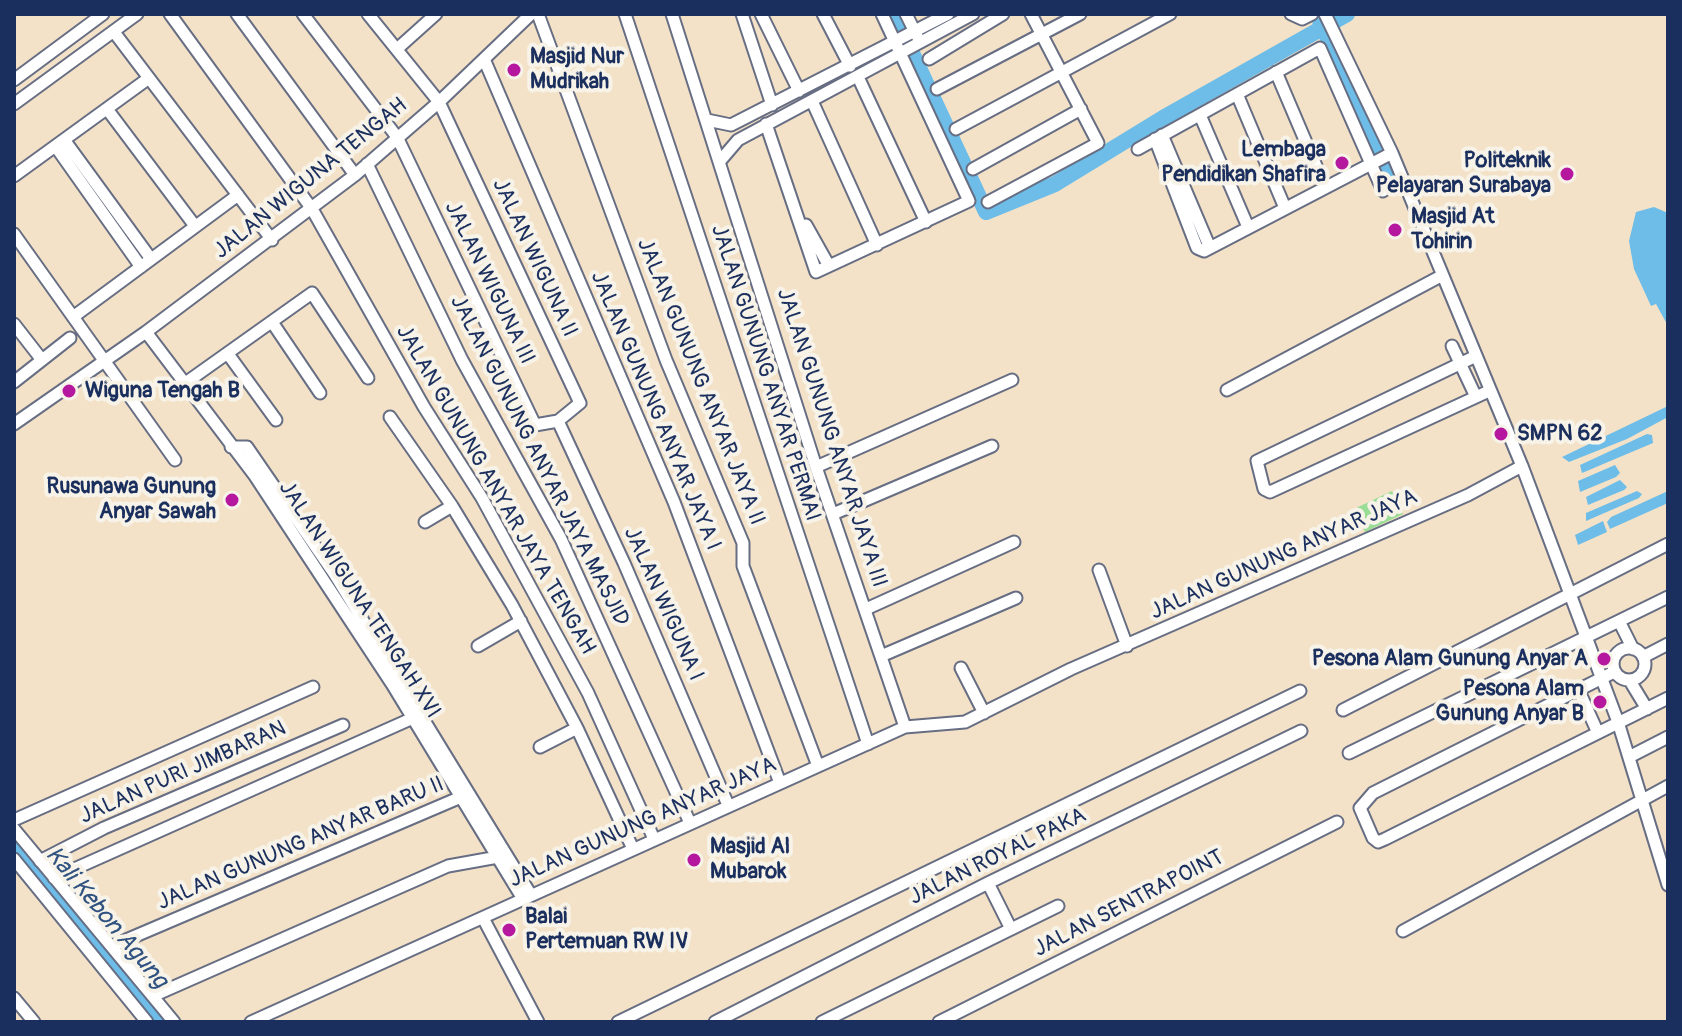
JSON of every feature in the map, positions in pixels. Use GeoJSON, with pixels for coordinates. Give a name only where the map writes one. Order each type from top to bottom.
{"type":"FeatureCollection","features":[{"type":"Feature","properties":{"kind":"street"},"geometry":{"type":"LineString","coordinates":[[14,80],[103,14]]}},
{"type":"Feature","properties":{"kind":"street"},"geometry":{"type":"LineString","coordinates":[[14,104],[137,14]]}},
{"type":"Feature","properties":{"kind":"street","name":"JALAN GUNUNG ANYAR JAYA TENGAH"},"geometry":{"type":"LineString","coordinates":[[170,14],[312,209],[424,407],[482,498],[588,693],[654,839]]}},
{"type":"Feature","properties":{"kind":"street"},"geometry":{"type":"LineString","coordinates":[[237,14],[355,175]]}},
{"type":"Feature","properties":{"kind":"street"},"geometry":{"type":"LineString","coordinates":[[303,14],[397,137]]}},
{"type":"Feature","properties":{"kind":"street"},"geometry":{"type":"LineString","coordinates":[[368,14],[439,102]]}},
{"type":"Feature","properties":{"kind":"street"},"geometry":{"type":"LineString","coordinates":[[397,49],[436,14]]}},
{"type":"Feature","properties":{"kind":"street","name":"JALAN WIGUNA TENGAH"},"geometry":{"type":"LineString","coordinates":[[14,424],[272,240],[355,175],[439,102],[531,14]]}},
{"type":"Feature","properties":{"kind":"street","name":"JALAN GUNUNG ANYAR JAYA II"},"geometry":{"type":"LineString","coordinates":[[538,14],[666,360],[743,543],[743,566],[818,766]]}},
{"type":"Feature","properties":{"kind":"street","name":"JALAN GUNUNG ANYAR PERMAI"},"geometry":{"type":"LineString","coordinates":[[625,14],[868,744]]}},
{"type":"Feature","properties":{"kind":"street","name":"JALAN GUNUNG ANYAR JAYA III"},"geometry":{"type":"LineString","coordinates":[[672,14],[816,467],[905,727]]}},
{"type":"Feature","properties":{"kind":"street"},"geometry":{"type":"LineString","coordinates":[[742,14],[772,105]]}},
{"type":"Feature","properties":{"kind":"street"},"geometry":{"type":"LineString","coordinates":[[761,14],[799,91]]}},
{"type":"Feature","properties":{"kind":"street"},"geometry":{"type":"LineString","coordinates":[[823,14],[850,66]]}},
{"type":"Feature","properties":{"kind":"street"},"geometry":{"type":"LineString","coordinates":[[882,14],[905,37],[919,44]]}},
{"type":"Feature","properties":{"kind":"street"},"geometry":{"type":"LineString","coordinates":[[766,124],[796,206],[814,271],[969,201],[903,53],[906,14]]}},
{"type":"Feature","properties":{"kind":"street"},"geometry":{"type":"LineString","coordinates":[[707,120],[731,125],[948,14]]}},
{"type":"Feature","properties":{"kind":"street"},"geometry":{"type":"LineString","coordinates":[[720,161],[738,140],[973,14]]}},
{"type":"Feature","properties":{"kind":"street"},"geometry":{"type":"LineString","coordinates":[[929,59],[1003,14]]}},
{"type":"Feature","properties":{"kind":"street"},"geometry":{"type":"LineString","coordinates":[[988,202],[1098,143],[1031,14]]}},
{"type":"Feature","properties":{"kind":"street"},"geometry":{"type":"LineString","coordinates":[[937,89],[1080,14]]}},
{"type":"Feature","properties":{"kind":"street"},"geometry":{"type":"LineString","coordinates":[[956,129],[1170,14]]}},
{"type":"Feature","properties":{"kind":"street"},"geometry":{"type":"LineString","coordinates":[[1291,14],[1302,19],[1311,15]]}},
{"type":"Feature","properties":{"kind":"street"},"geometry":{"type":"LineString","coordinates":[[1330,22],[1390,154],[1522,466],[1618,722],[1668,885]]}},
{"type":"Feature","properties":{"kind":"street"},"geometry":{"type":"LineString","coordinates":[[114,32],[272,240]]}},
{"type":"Feature","properties":{"kind":"street"},"geometry":{"type":"LineString","coordinates":[[1138,149],[1315,48],[1324,51],[1383,191]]}},
{"type":"Feature","properties":{"kind":"street","name":"JALAN GUNUNG ANYAR JAYA I"},"geometry":{"type":"LineString","coordinates":[[484,59],[674,502],[780,783]]}},
{"type":"Feature","properties":{"kind":"street"},"geometry":{"type":"LineString","coordinates":[[1276,72],[1325,187]]}},
{"type":"Feature","properties":{"kind":"street"},"geometry":{"type":"LineString","coordinates":[[858,77],[926,222]]}},
{"type":"Feature","properties":{"kind":"street"},"geometry":{"type":"LineString","coordinates":[[14,176],[149,78]]}},
{"type":"Feature","properties":{"kind":"street"},"geometry":{"type":"LineString","coordinates":[[1237,94],[1285,208]]}},
{"type":"Feature","properties":{"kind":"street"},"geometry":{"type":"LineString","coordinates":[[812,101],[877,245]]}},
{"type":"Feature","properties":{"kind":"street","name":"JALAN WIGUNA II"},"geometry":{"type":"LineString","coordinates":[[439,102],[580,403],[558,421]]}},
{"type":"Feature","properties":{"kind":"street"},"geometry":{"type":"LineString","coordinates":[[107,109],[195,226]]}},
{"type":"Feature","properties":{"kind":"street"},"geometry":{"type":"LineString","coordinates":[[973,169],[1081,109]]}},
{"type":"Feature","properties":{"kind":"street"},"geometry":{"type":"LineString","coordinates":[[1200,115],[1248,227]]}},
{"type":"Feature","properties":{"kind":"street"},"geometry":{"type":"LineString","coordinates":[[731,125],[738,140]]}},
{"type":"Feature","properties":{"kind":"street","name":"JALAN WIGUNA III"},"geometry":{"type":"LineString","coordinates":[[397,137],[535,425],[558,421]]}},
{"type":"Feature","properties":{"kind":"street"},"geometry":{"type":"LineString","coordinates":[[1158,137],[1207,250],[1390,154]]}},
{"type":"Feature","properties":{"kind":"street"},"geometry":{"type":"LineString","coordinates":[[60,144],[146,263]]}},
{"type":"Feature","properties":{"kind":"street","name":"JALAN GUNUNG ANYAR JAYA MASJID"},"geometry":{"type":"LineString","coordinates":[[367,164],[462,360],[561,539],[690,823]]}},
{"type":"Feature","properties":{"kind":"street"},"geometry":{"type":"LineString","coordinates":[[73,317],[238,195]]}},
{"type":"Feature","properties":{"kind":"street"},"geometry":{"type":"LineString","coordinates":[[14,234],[175,460]]}},
{"type":"Feature","properties":{"kind":"street"},"geometry":{"type":"LineString","coordinates":[[1227,390],[1441,276]]}},
{"type":"Feature","properties":{"kind":"street"},"geometry":{"type":"LineString","coordinates":[[184,384],[307,294],[317,294],[368,378]]}},
{"type":"Feature","properties":{"kind":"street"},"geometry":{"type":"LineString","coordinates":[[272,322],[320,393]]}},
{"type":"Feature","properties":{"kind":"street"},"geometry":{"type":"LineString","coordinates":[[14,324],[42,360]]}},
{"type":"Feature","properties":{"kind":"street","name":"JALAN WIGUNA TENGAH XVI"},"geometry":{"type":"LineString","coordinates":[[146,332],[255,476],[413,718],[498,857],[527,897]]}},
{"type":"Feature","properties":{"kind":"street"},"geometry":{"type":"LineString","coordinates":[[14,382],[70,338]]}},
{"type":"Feature","properties":{"kind":"street"},"geometry":{"type":"LineString","coordinates":[[1452,346],[1476,397]]}},
{"type":"Feature","properties":{"kind":"street"},"geometry":{"type":"LineString","coordinates":[[228,354],[276,420]]}},
{"type":"Feature","properties":{"kind":"street"},"geometry":{"type":"LineString","coordinates":[[1474,357],[1257,461],[1264,489],[1270,492],[1489,391]]}},
{"type":"Feature","properties":{"kind":"street"},"geometry":{"type":"LineString","coordinates":[[816,467],[1012,380]]}},
{"type":"Feature","properties":{"kind":"street"},"geometry":{"type":"LineString","coordinates":[[390,417],[452,506],[521,621],[577,728],[633,849]]}},
{"type":"Feature","properties":{"kind":"street","name":"JALAN WIGUNA I"},"geometry":{"type":"LineString","coordinates":[[558,421],[624,563],[728,805]]}},
{"type":"Feature","properties":{"kind":"street"},"geometry":{"type":"LineString","coordinates":[[833,514],[992,446]]}},
{"type":"Feature","properties":{"kind":"street"},"geometry":{"type":"LineString","coordinates":[[231,447],[247,447],[335,575],[527,897]]}},
{"type":"Feature","properties":{"kind":"street","name":"JALAN GUNUNG ANYAR JAYA"},"geometry":{"type":"LineString","coordinates":[[251,1022],[905,727],[957,724],[984,713],[1061,675],[1468,495],[1522,466]]}},
{"type":"Feature","properties":{"kind":"street"},"geometry":{"type":"LineString","coordinates":[[425,522],[452,506]]}},
{"type":"Feature","properties":{"kind":"street"},"geometry":{"type":"LineString","coordinates":[[866,609],[1014,542]]}},
{"type":"Feature","properties":{"kind":"street"},"geometry":{"type":"LineString","coordinates":[[1343,710],[1668,544]]}},
{"type":"Feature","properties":{"kind":"street"},"geometry":{"type":"LineString","coordinates":[[1099,570],[1127,646]]}},
{"type":"Feature","properties":{"kind":"street"},"geometry":{"type":"LineString","coordinates":[[1349,753],[1668,597]]}},
{"type":"Feature","properties":{"kind":"street"},"geometry":{"type":"LineString","coordinates":[[881,656],[1016,598]]}},
{"type":"Feature","properties":{"kind":"street"},"geometry":{"type":"LineString","coordinates":[[478,646],[521,621]]}},
{"type":"Feature","properties":{"kind":"street"},"geometry":{"type":"LineString","coordinates":[[1619,621],[1644,669],[1630,681]]}},
{"type":"Feature","properties":{"kind":"street"},"geometry":{"type":"LineString","coordinates":[[1668,644],[1638,653],[1616,654],[1614,672],[1602,680],[1376,791],[1360,808],[1373,838],[1378,842],[1668,698]]}},
{"type":"Feature","properties":{"kind":"street"},"geometry":{"type":"LineString","coordinates":[[961,668],[984,713]]}},
{"type":"Feature","properties":{"kind":"street"},"geometry":{"type":"LineString","coordinates":[[1614,672],[1630,681],[1647,709]]}},
{"type":"Feature","properties":{"kind":"street"},"geometry":{"type":"LineString","coordinates":[[14,820],[313,687]]}},
{"type":"Feature","properties":{"kind":"street"},"geometry":{"type":"LineString","coordinates":[[618,1022],[1300,691]]}},
{"type":"Feature","properties":{"kind":"street"},"geometry":{"type":"LineString","coordinates":[[1579,691],[1598,733]]}},
{"type":"Feature","properties":{"kind":"street"},"geometry":{"type":"LineString","coordinates":[[54,878],[413,718]]}},
{"type":"Feature","properties":{"kind":"street","name":"JALAN PURI JIMBARAN"},"geometry":{"type":"LineString","coordinates":[[40,861],[104,828],[343,725]]}},
{"type":"Feature","properties":{"kind":"street"},"geometry":{"type":"LineString","coordinates":[[540,747],[577,728]]}},
{"type":"Feature","properties":{"kind":"street","name":"JALAN ROYAL PAKA"},"geometry":{"type":"LineString","coordinates":[[715,1022],[988,883],[1301,731]]}},
{"type":"Feature","properties":{"kind":"street"},"geometry":{"type":"LineString","coordinates":[[1629,757],[1668,737]]}},
{"type":"Feature","properties":{"kind":"street"},"geometry":{"type":"LineString","coordinates":[[1403,931],[1668,786]]}},
{"type":"Feature","properties":{"kind":"street","name":"JALAN GUNUNG ANYAR BARU II"},"geometry":{"type":"LineString","coordinates":[[112,946],[461,797]]}},
{"type":"Feature","properties":{"kind":"street","name":"JALAN SENTRAPOINT"},"geometry":{"type":"LineString","coordinates":[[939,1022],[1337,822]]}},
{"type":"Feature","properties":{"kind":"street"},"geometry":{"type":"LineString","coordinates":[[14,829],[174,1022]]}},
{"type":"Feature","properties":{"kind":"street"},"geometry":{"type":"LineString","coordinates":[[153,996],[448,866],[498,857]]}},
{"type":"Feature","properties":{"kind":"street"},"geometry":{"type":"LineString","coordinates":[[14,859],[147,1022]]}},
{"type":"Feature","properties":{"kind":"street"},"geometry":{"type":"LineString","coordinates":[[988,883],[1004,931]]}},
{"type":"Feature","properties":{"kind":"street"},"geometry":{"type":"LineString","coordinates":[[822,1022],[1058,906]]}},
{"type":"Feature","properties":{"kind":"street"},"geometry":{"type":"LineString","coordinates":[[483,918],[538,1022]]}},
{"type":"Feature","properties":{"kind":"street"},"geometry":{"type":"LineString","coordinates":[[14,998],[34,1022]]}},
{"type":"Feature","properties":{"kind":"green space"},"geometry":{"type":"Polygon","coordinates":[[[1392,491],[1403,514],[1365,532],[1354,509],[1392,491]]]}},
{"type":"Feature","properties":{"kind":"water"},"geometry":{"type":"Polygon","coordinates":[[[1654,207],[1668,213],[1668,326],[1656,304],[1651,306],[1634,269],[1629,241],[1636,212],[1654,207]]]}},
{"type":"Feature","properties":{"kind":"water"},"geometry":{"type":"Polygon","coordinates":[[[1668,406],[1668,417],[1627,439],[1569,462],[1562,457],[1668,406]]]}},
{"type":"Feature","properties":{"kind":"water"},"geometry":{"type":"Polygon","coordinates":[[[1647,434],[1652,435],[1653,443],[1582,473],[1580,465],[1647,434]]]}},
{"type":"Feature","properties":{"kind":"water"},"geometry":{"type":"Polygon","coordinates":[[[1615,465],[1620,473],[1616,477],[1580,492],[1578,481],[1615,465]]]}},
{"type":"Feature","properties":{"kind":"water"},"geometry":{"type":"Polygon","coordinates":[[[1620,480],[1627,487],[1624,490],[1588,505],[1586,497],[1620,480]]]}},
{"type":"Feature","properties":{"kind":"water"},"geometry":{"type":"Polygon","coordinates":[[[1637,491],[1642,494],[1639,498],[1586,521],[1586,513],[1637,491]]]}},
{"type":"Feature","properties":{"kind":"water"},"geometry":{"type":"Polygon","coordinates":[[[1668,491],[1668,503],[1610,529],[1607,522],[1611,517],[1668,491]]]}},
{"type":"Feature","properties":{"kind":"water"},"geometry":{"type":"Polygon","coordinates":[[[1603,521],[1607,532],[1578,545],[1575,535],[1603,521]]]}},
{"type":"Feature","properties":{"kind":"waterway"},"geometry":{"type":"LineString","coordinates":[[894,14],[986,212],[1055,184],[1163,118],[1347,14]]}},
{"type":"Feature","properties":{"kind":"waterway"},"geometry":{"type":"LineString","coordinates":[[1320,21],[1389,172]]}},
{"type":"Feature","properties":{"kind":"waterway","name":"Kali Kebon Agung"},"geometry":{"type":"LineString","coordinates":[[14,845],[160,1022]]}},
{"type":"Feature","properties":{"kind":"place","name":"Masjid Nur Mudrikah"},"geometry":{"type":"Point","coordinates":[514,70]}},
{"type":"Feature","properties":{"kind":"place","name":"Lembaga Pendidikan Shafira"},"geometry":{"type":"Point","coordinates":[1342,163]}},
{"type":"Feature","properties":{"kind":"place","name":"Politeknik Pelayaran Surabaya"},"geometry":{"type":"Point","coordinates":[1567,174]}},
{"type":"Feature","properties":{"kind":"place","name":"Masjid At Tohirin"},"geometry":{"type":"Point","coordinates":[1395,230]}},
{"type":"Feature","properties":{"kind":"place","name":"Wiguna Tengah B"},"geometry":{"type":"Point","coordinates":[69,391]}},
{"type":"Feature","properties":{"kind":"place","name":"SMPN 62"},"geometry":{"type":"Point","coordinates":[1501,434]}},
{"type":"Feature","properties":{"kind":"place","name":"Rusunawa Gunung Anyar Sawah"},"geometry":{"type":"Point","coordinates":[232,500]}},
{"type":"Feature","properties":{"kind":"place","name":"Pesona Alam Gunung Anyar A"},"geometry":{"type":"Point","coordinates":[1604,659]}},
{"type":"Feature","properties":{"kind":"place","name":"Pesona Alam Gunung Anyar B"},"geometry":{"type":"Point","coordinates":[1600,702]}},
{"type":"Feature","properties":{"kind":"place","name":"Masjid Al Mubarok"},"geometry":{"type":"Point","coordinates":[694,860]}},
{"type":"Feature","properties":{"kind":"place","name":"Balai Pertemuan RW IV"},"geometry":{"type":"Point","coordinates":[509,930]}}]}
